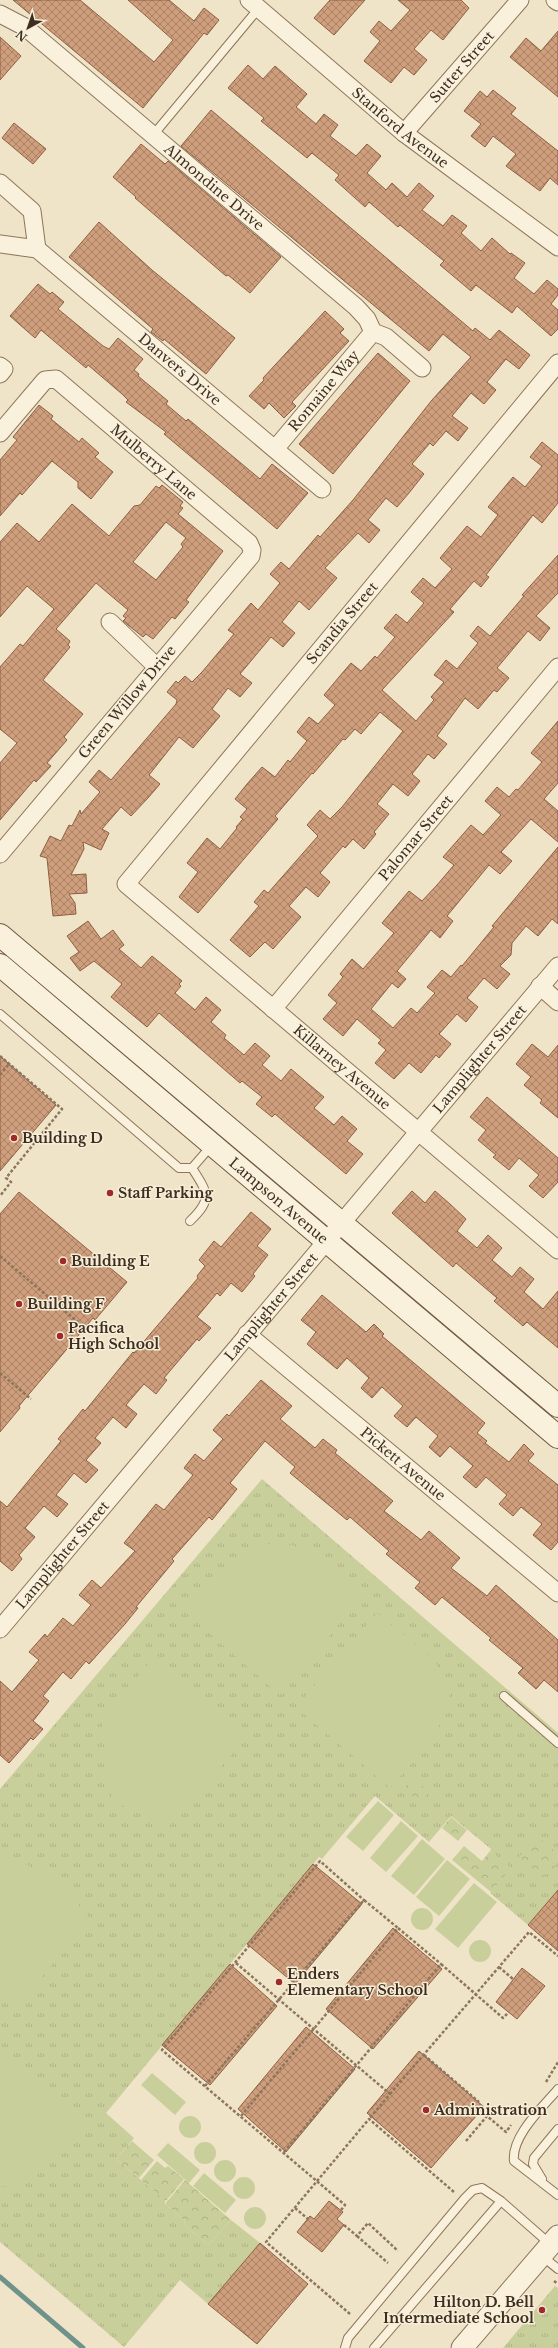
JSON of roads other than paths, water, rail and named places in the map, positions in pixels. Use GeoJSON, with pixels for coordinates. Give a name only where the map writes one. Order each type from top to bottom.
{"type":"FeatureCollection","features":[{"type":"Feature","properties":{"kind":"main road","name":"Lampson Avenue"},"geometry":{"type":"LineString","coordinates":[[0,935],[342,1222],[558,1406]]}},
{"type":"Feature","properties":{"kind":"main road","name":"Lampson Avenue"},"geometry":{"type":"LineString","coordinates":[[0,965],[558,1436]]}},
{"type":"Feature","properties":{"kind":"street","name":"Sutter Street"},"geometry":{"type":"LineString","coordinates":[[404,133],[520,0]]}},
{"type":"Feature","properties":{"kind":"street","name":"Stanford Avenue"},"geometry":{"type":"LineString","coordinates":[[258,3],[404,133],[558,247]]}},
{"type":"Feature","properties":{"kind":"street","name":"Almondine Drive"},"geometry":{"type":"LineString","coordinates":[[0,14],[25,27],[154,134],[356,307],[367,319],[373,332]]}},
{"type":"Feature","properties":{"kind":"street"},"geometry":{"type":"LineString","coordinates":[[0,184],[32,212],[37,249],[0,244]]}},
{"type":"Feature","properties":{"kind":"street","name":"Danvers Drive"},"geometry":{"type":"LineString","coordinates":[[37,249],[322,489]]}},
{"type":"Feature","properties":{"kind":"street"},"geometry":{"type":"LineString","coordinates":[[373,332],[386,337],[422,368]]}},
{"type":"Feature","properties":{"kind":"street","name":"Romaine Way"},"geometry":{"type":"LineString","coordinates":[[275,449],[373,332]]}},
{"type":"Feature","properties":{"kind":"street","name":"Scandia Street"},"geometry":{"type":"LineString","coordinates":[[126,884],[558,363]]}},
{"type":"Feature","properties":{"kind":"street","name":"Mulberry Lane"},"geometry":{"type":"LineString","coordinates":[[0,433],[46,380],[51,378],[56,379],[243,538],[252,550]]}},
{"type":"Feature","properties":{"kind":"street","name":"Green Willow Drive"},"geometry":{"type":"LineString","coordinates":[[0,854],[250,556],[252,550]]}},
{"type":"Feature","properties":{"kind":"street"},"geometry":{"type":"LineString","coordinates":[[110,622],[158,666]]}},
{"type":"Feature","properties":{"kind":"street","name":"Palomar Street"},"geometry":{"type":"LineString","coordinates":[[273,1009],[558,667]]}},
{"type":"Feature","properties":{"kind":"street","name":"Killarney Avenue"},"geometry":{"type":"LineString","coordinates":[[126,884],[558,1250]]}},
{"type":"Feature","properties":{"kind":"street","name":"Lamplighter Street"},"geometry":{"type":"LineString","coordinates":[[0,1629],[417,1131],[558,966]]}},
{"type":"Feature","properties":{"kind":"street"},"geometry":{"type":"LineString","coordinates":[[540,986],[558,1002]]}},
{"type":"Feature","properties":{"kind":"street","name":"Pickett Avenue"},"geometry":{"type":"LineString","coordinates":[[247,1334],[558,1593]]}},
{"type":"Feature","properties":{"kind":"street"},"geometry":{"type":"LineString","coordinates":[[462,2348],[550,2245]]}},
{"type":"Feature","properties":{"kind":"lane"},"geometry":{"type":"LineString","coordinates":[[154,134],[258,3]]}},
{"type":"Feature","properties":{"kind":"lane"},"geometry":{"type":"LineString","coordinates":[[0,1014],[179,1168],[192,1168],[213,1145]]}},
{"type":"Feature","properties":{"kind":"lane"},"geometry":{"type":"LineString","coordinates":[[190,1221],[202,1208],[206,1200],[206,1191],[192,1168]]}},
{"type":"Feature","properties":{"kind":"lane"},"geometry":{"type":"LineString","coordinates":[[504,1696],[558,1743]]}},
{"type":"Feature","properties":{"kind":"lane"},"geometry":{"type":"LineString","coordinates":[[558,2089],[519,2137],[513,2152],[514,2160],[558,2195]]}},
{"type":"Feature","properties":{"kind":"lane"},"geometry":{"type":"LineString","coordinates":[[549,2187],[533,2164],[534,2158],[558,2129]]}},
{"type":"Feature","properties":{"kind":"lane"},"geometry":{"type":"LineString","coordinates":[[345,2348],[348,2338],[473,2190],[482,2188],[501,2201],[550,2245],[558,2269]]}},
{"type":"Feature","properties":{"kind":"lane"},"geometry":{"type":"LineString","coordinates":[[374,2348],[501,2201]]}},
{"type":"Feature","properties":{"kind":"waterway"},"geometry":{"type":"LineString","coordinates":[[0,2277],[83,2348]]}},
{"type":"Feature","properties":{"kind":"place","name":"Building D"},"geometry":{"type":"Point","coordinates":[14,1138]}},
{"type":"Feature","properties":{"kind":"place","name":"Staff Parking"},"geometry":{"type":"Point","coordinates":[110,1193]}},
{"type":"Feature","properties":{"kind":"place","name":"Building E"},"geometry":{"type":"Point","coordinates":[63,1261]}},
{"type":"Feature","properties":{"kind":"place","name":"Building F"},"geometry":{"type":"Point","coordinates":[19,1304]}},
{"type":"Feature","properties":{"kind":"place","name":"Pacifica High School"},"geometry":{"type":"Point","coordinates":[60,1336]}},
{"type":"Feature","properties":{"kind":"place","name":"Enders Elementary School"},"geometry":{"type":"Point","coordinates":[279,1982]}},
{"type":"Feature","properties":{"kind":"place","name":"Administration"},"geometry":{"type":"Point","coordinates":[426,2110]}},
{"type":"Feature","properties":{"kind":"place","name":"Hilton D. Bell Intermediate School"},"geometry":{"type":"Point","coordinates":[542,2310]}}]}
